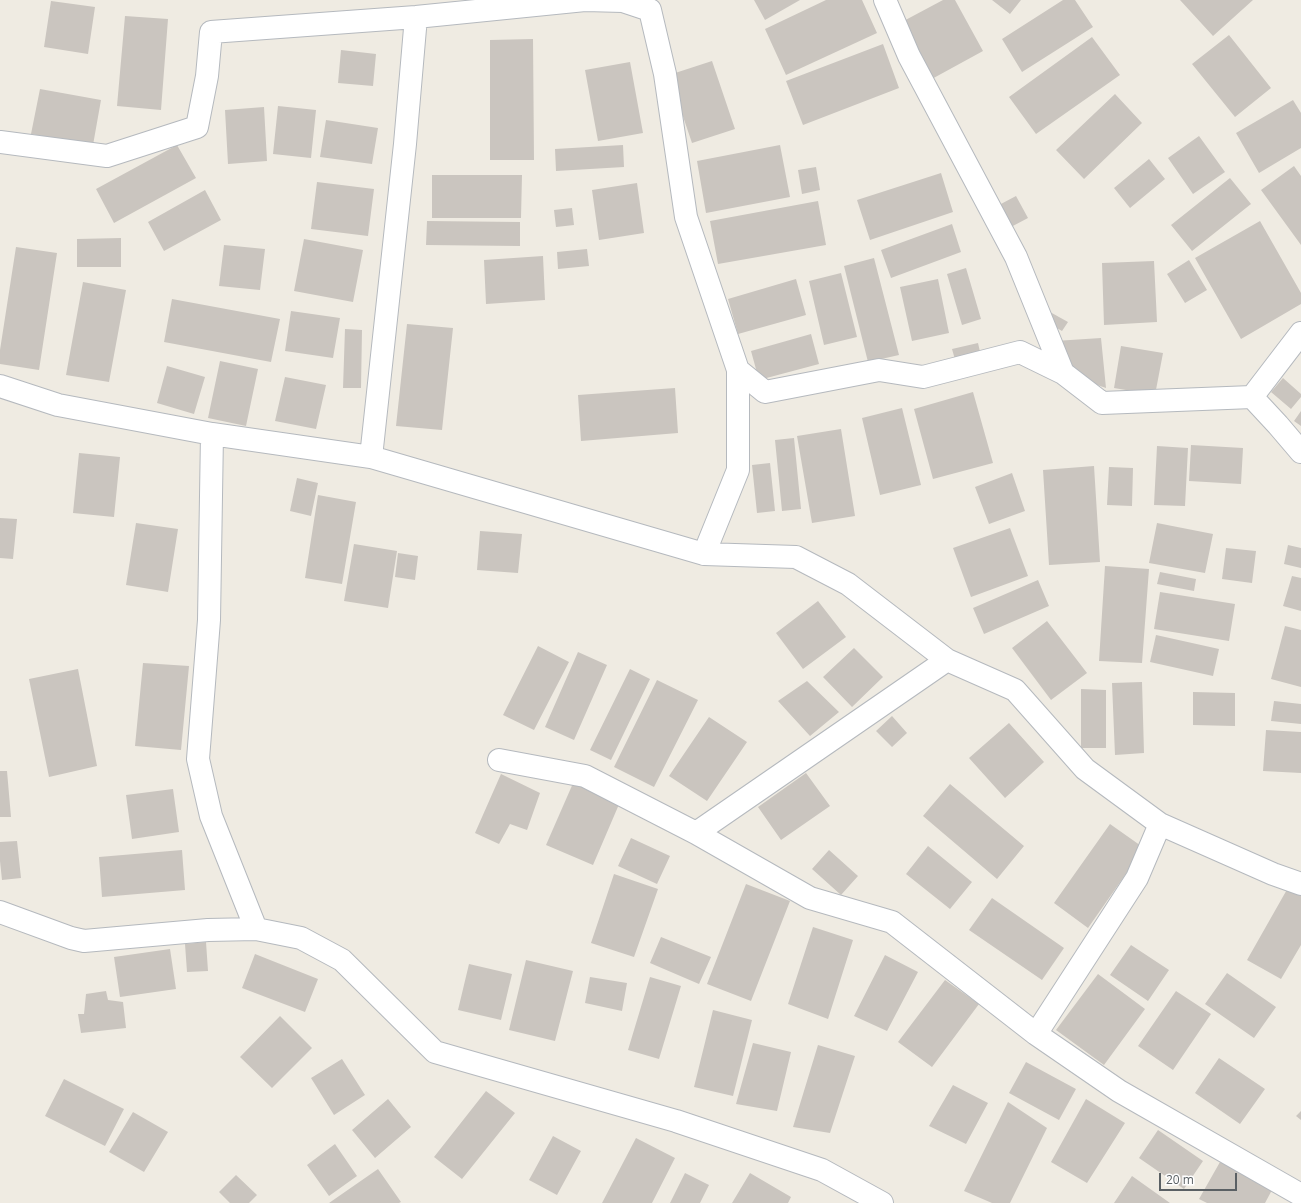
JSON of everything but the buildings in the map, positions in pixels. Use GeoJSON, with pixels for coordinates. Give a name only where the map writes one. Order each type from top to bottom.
{"type":"FeatureCollection","features":[{"type":"Feature","properties":{"kind":"street"},"geometry":{"type":"LineString","coordinates":[[0,142],[107,156],[197,127],[207,76],[211,32],[416,17],[585,0],[623,1],[650,10],[664,74],[686,217],[738,370],[738,470],[704,554]]}},
{"type":"Feature","properties":{"kind":"street"},"geometry":{"type":"LineString","coordinates":[[885,0],[909,56],[1016,257],[1063,374]]}},
{"type":"Feature","properties":{"kind":"street"},"geometry":{"type":"LineString","coordinates":[[371,457],[403,160],[416,17]]}},
{"type":"Feature","properties":{"kind":"street"},"geometry":{"type":"LineString","coordinates":[[1252,397],[1301,333]]}},
{"type":"Feature","properties":{"kind":"street"},"geometry":{"type":"LineString","coordinates":[[738,370],[765,392],[879,370],[923,377],[1020,352],[1063,374],[1102,402],[1252,397],[1301,452]]}},
{"type":"Feature","properties":{"kind":"street"},"geometry":{"type":"LineString","coordinates":[[0,386],[58,405],[212,434],[371,457],[704,554],[796,557],[848,584],[947,660],[1015,690],[1085,769],[1160,824],[1273,874],[1301,884]]}},
{"type":"Feature","properties":{"kind":"street"},"geometry":{"type":"LineString","coordinates":[[212,434],[209,620],[198,759],[210,816],[256,929]]}},
{"type":"Feature","properties":{"kind":"street"},"geometry":{"type":"LineString","coordinates":[[696,833],[947,660]]}},
{"type":"Feature","properties":{"kind":"street"},"geometry":{"type":"LineString","coordinates":[[499,760],[585,776],[696,833],[810,898],[892,922],[1036,1034],[1118,1091],[1301,1195]]}},
{"type":"Feature","properties":{"kind":"street"},"geometry":{"type":"LineString","coordinates":[[1036,1034],[1137,878],[1160,824]]}},
{"type":"Feature","properties":{"kind":"street"},"geometry":{"type":"LineString","coordinates":[[0,912],[71,938],[84,941],[208,930],[256,929],[301,938],[342,960],[434,1052],[676,1121],[815,1167],[882,1203]]}}]}
